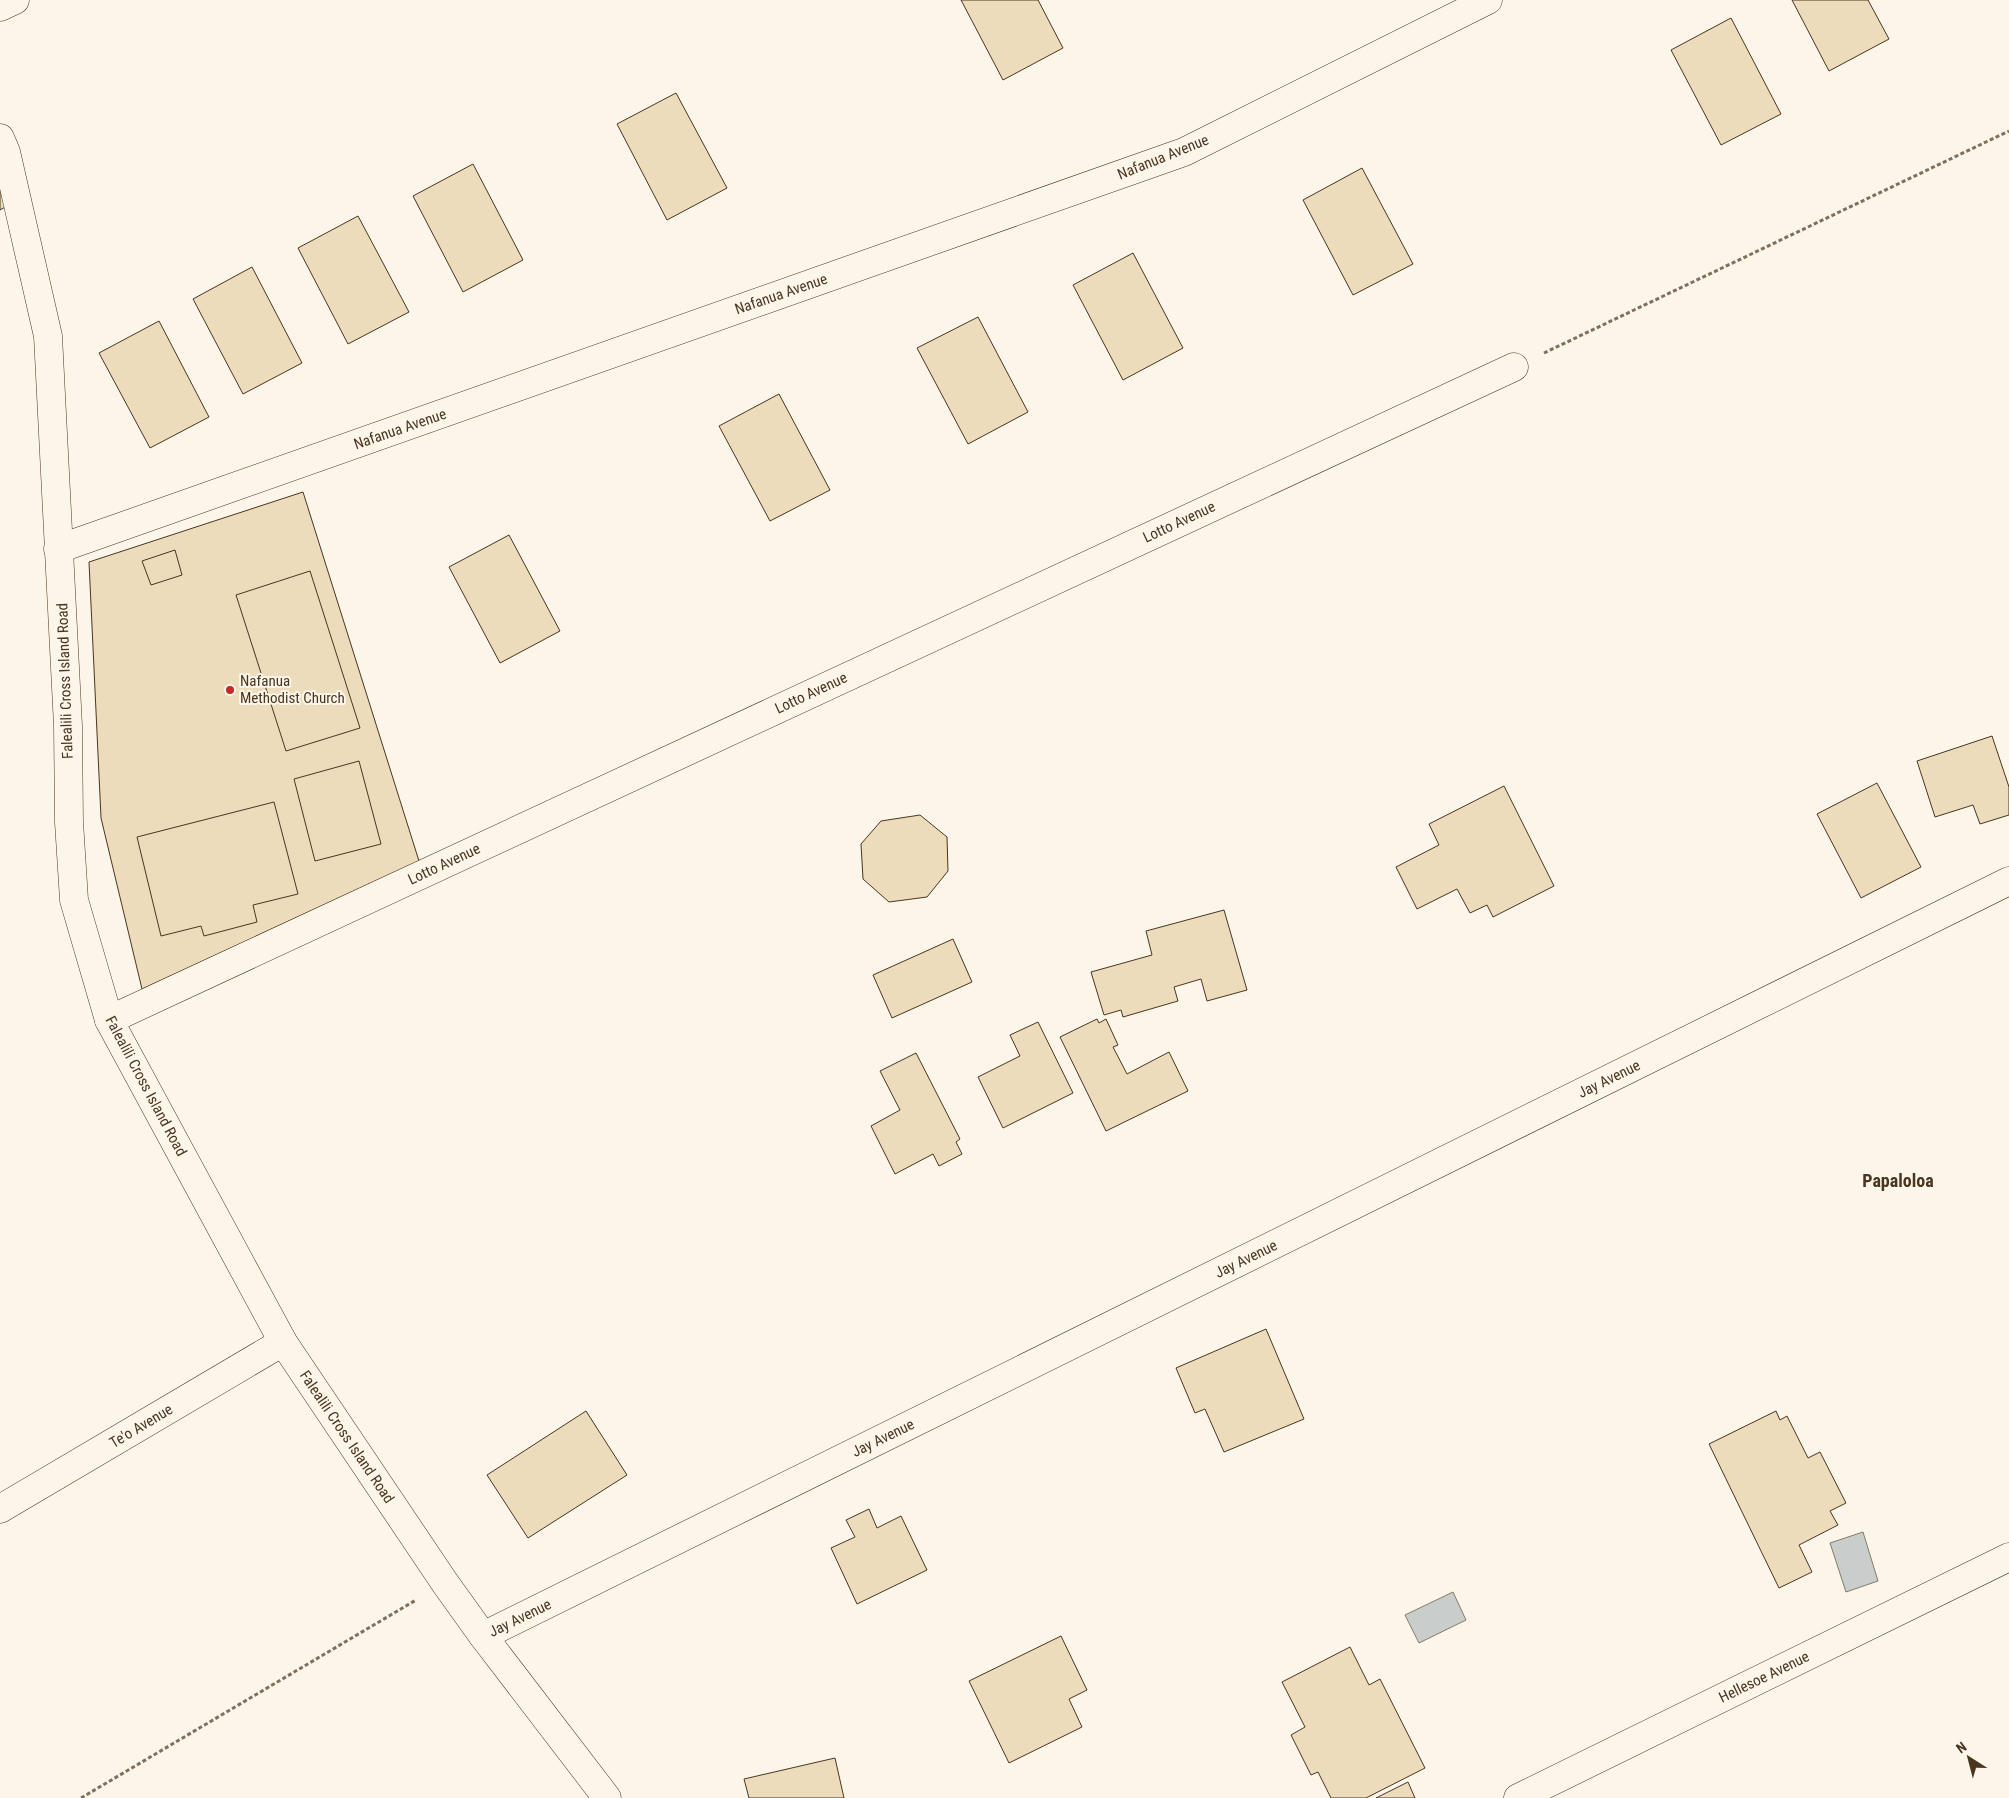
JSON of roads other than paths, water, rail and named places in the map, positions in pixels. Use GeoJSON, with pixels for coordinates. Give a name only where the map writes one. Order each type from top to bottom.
{"type":"FeatureCollection","features":[{"type":"Feature","properties":{"kind":"street"},"geometry":{"type":"LineString","coordinates":[[0,8],[15,0]]}},
{"type":"Feature","properties":{"kind":"street","name":"Nafanua Avenue"},"geometry":{"type":"LineString","coordinates":[[58,549],[1184,152],[1488,0]]}},
{"type":"Feature","properties":{"kind":"street","name":"Falealili Cross Island Road"},"geometry":{"type":"LineString","coordinates":[[0,138],[6,152],[48,336],[68,726],[68,822],[74,900],[109,1020],[283,1342],[445,1583],[483,1636],[607,1798]]}},
{"type":"Feature","properties":{"kind":"street","name":"Lotto Avenue"},"geometry":{"type":"LineString","coordinates":[[109,1020],[1514,367]]}},
{"type":"Feature","properties":{"kind":"street","name":"Jay Avenue"},"geometry":{"type":"LineString","coordinates":[[483,1636],[2009,881]]}},
{"type":"Feature","properties":{"kind":"street","name":"Te'o Avenue"},"geometry":{"type":"LineString","coordinates":[[0,1509],[283,1342]]}},
{"type":"Feature","properties":{"kind":"street","name":"Hellesoe Avenue"},"geometry":{"type":"LineString","coordinates":[[1518,1798],[2009,1557]]}},
{"type":"Feature","properties":{"kind":"place","name":"Nafanua Methodist Church"},"geometry":{"type":"Point","coordinates":[230,690]}},
{"type":"Feature","properties":{"kind":"district","name":"Papaloloa"},"geometry":{"type":"Point","coordinates":[1898,1180]}}]}
